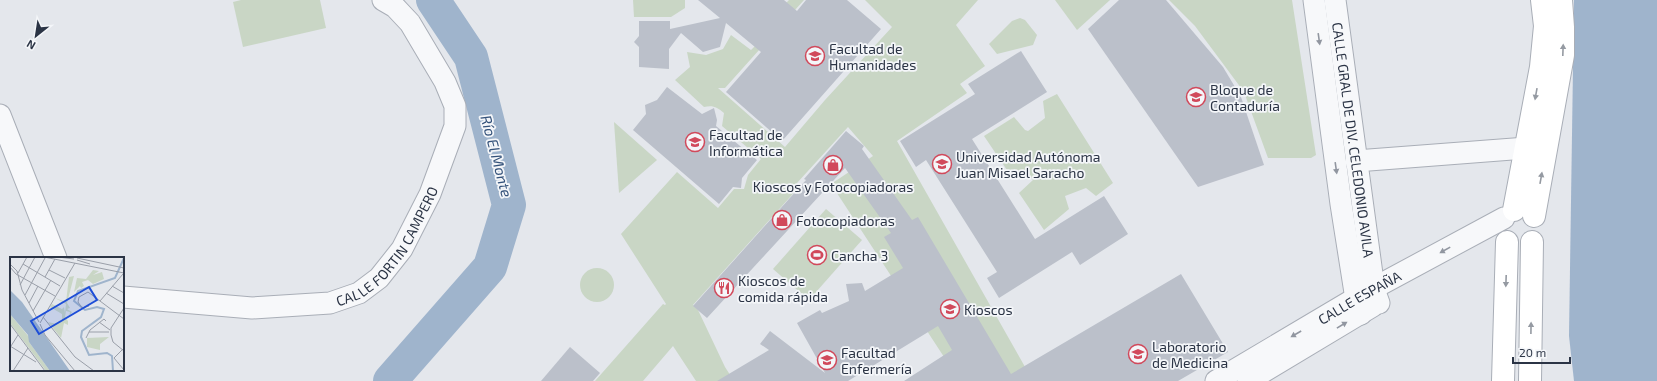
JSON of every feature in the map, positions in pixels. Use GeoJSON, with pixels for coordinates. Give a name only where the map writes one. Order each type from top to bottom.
{"type":"FeatureCollection","features":[{"type":"Feature","properties":{"kind":"street","name":"CALLE FORTIN CAMPERO"},"geometry":{"type":"LineString","coordinates":[[124,297],[252,308],[330,303],[359,293],[379,278],[402,249],[430,194],[455,126],[455,106],[445,82],[410,23],[395,7],[383,0]]}},
{"type":"Feature","properties":{"kind":"street"},"geometry":{"type":"LineString","coordinates":[[1314,0],[1341,204],[1358,306]]}},
{"type":"Feature","properties":{"kind":"street","name":"CALLE GRAL DE DIV. CELEDONIO AVILA"},"geometry":{"type":"LineString","coordinates":[[1335,0],[1356,161],[1376,296]]}},
{"type":"Feature","properties":{"kind":"street"},"geometry":{"type":"LineString","coordinates":[[1503,381],[1507,226],[1527,148],[1541,67],[1545,26],[1542,0]]}},
{"type":"Feature","properties":{"kind":"street"},"geometry":{"type":"LineString","coordinates":[[1534,216],[1563,55],[1561,0]]}},
{"type":"Feature","properties":{"kind":"street"},"geometry":{"type":"LineString","coordinates":[[0,115],[56,257]]}},
{"type":"Feature","properties":{"kind":"street"},"geometry":{"type":"LineString","coordinates":[[1356,161],[1527,148]]}},
{"type":"Feature","properties":{"kind":"street"},"geometry":{"type":"LineString","coordinates":[[1525,210],[1534,216],[1537,221],[1538,232],[1532,242],[1523,247],[1517,247],[1507,226],[1525,210]]}},
{"type":"Feature","properties":{"kind":"street","name":"CALLE ESPAÑA"},"geometry":{"type":"LineString","coordinates":[[1216,381],[1507,226]]}},
{"type":"Feature","properties":{"kind":"street"},"geometry":{"type":"LineString","coordinates":[[1530,381],[1532,242]]}},
{"type":"Feature","properties":{"kind":"street","name":"CALLE ESPAÑA"},"geometry":{"type":"LineString","coordinates":[[1248,381],[1358,306]]}},
{"type":"Feature","properties":{"kind":"green space"},"geometry":{"type":"Polygon","coordinates":[[[241,0],[320,0],[326,28],[243,47],[233,2],[241,0]]]}},
{"type":"Feature","properties":{"kind":"green space"},"geometry":{"type":"Polygon","coordinates":[[[633,0],[685,0],[685,8],[671,17],[634,17],[633,0]]]}},
{"type":"Feature","properties":{"kind":"green space"},"geometry":{"type":"Polygon","coordinates":[[[789,0],[804,0],[725,88],[718,88],[785,147],[825,100],[892,27],[865,0],[978,0],[956,25],[985,66],[960,84],[967,93],[897,141],[1033,381],[946,360],[831,184],[873,156],[848,127],[797,183],[800,186],[693,305],[698,310],[725,367],[734,381],[696,381],[673,346],[643,381],[595,381],[663,304],[666,304],[621,234],[677,172],[718,208],[734,189],[744,189],[748,175],[761,159],[722,126],[724,113],[715,107],[704,107],[675,80],[690,67],[687,52],[706,55],[723,49],[731,35],[751,50],[766,35],[777,12],[789,0]]]}},
{"type":"Feature","properties":{"kind":"green space"},"geometry":{"type":"Polygon","coordinates":[[[1055,0],[1110,0],[1077,30],[1055,0]]]}},
{"type":"Feature","properties":{"kind":"green space"},"geometry":{"type":"Polygon","coordinates":[[[1169,0],[1292,0],[1316,155],[1311,158],[1268,158],[1244,92],[1195,26],[1169,0]]]}},
{"type":"Feature","properties":{"kind":"green space"},"geometry":{"type":"Polygon","coordinates":[[[1020,18],[1025,20],[1037,35],[1033,45],[997,54],[989,44],[1012,21],[1020,18]]]}},
{"type":"Feature","properties":{"kind":"green space"},"geometry":{"type":"Polygon","coordinates":[[[1057,94],[1113,183],[1096,196],[1086,188],[1065,196],[1069,209],[1044,230],[1019,193],[1033,180],[1025,170],[1009,173],[984,136],[1014,117],[1025,130],[1028,131],[1045,118],[1043,101],[1057,94]]]}},
{"type":"Feature","properties":{"kind":"green space"},"geometry":{"type":"Polygon","coordinates":[[[614,122],[657,160],[619,193],[614,122]]]}},
{"type":"Feature","properties":{"kind":"green space","name":"Cancha 3"},"geometry":{"type":"Polygon","coordinates":[[[826,209],[862,240],[809,300],[773,269],[826,209]]]}},
{"type":"Feature","properties":{"kind":"green space"},"geometry":{"type":"Polygon","coordinates":[[[597,268],[603,269],[609,273],[613,279],[613,291],[609,297],[603,301],[597,302],[591,301],[585,297],[581,291],[580,285],[581,279],[585,273],[591,269],[597,268]]]}},
{"type":"Feature","properties":{"kind":"water"},"geometry":{"type":"Polygon","coordinates":[[[1574,0],[1657,0],[1657,381],[1574,381],[1569,336],[1574,0]]]}},
{"type":"Feature","properties":{"kind":"building"},"geometry":{"type":"Polygon","coordinates":[[[698,0],[784,0],[797,11],[806,0],[847,0],[881,29],[782,141],[726,92],[761,52],[726,23],[720,47],[703,52],[681,33],[669,49],[669,69],[639,67],[639,47],[634,42],[639,36],[639,21],[670,21],[670,29],[720,18],[698,0]]]}},
{"type":"Feature","properties":{"kind":"building"},"geometry":{"type":"Polygon","coordinates":[[[1119,0],[1166,0],[1223,67],[1241,97],[1264,165],[1198,187],[1088,29],[1119,0]]]}},
{"type":"Feature","properties":{"kind":"building"},"geometry":{"type":"Polygon","coordinates":[[[1021,51],[1047,92],[972,139],[1035,239],[1104,196],[1128,234],[1080,265],[1072,252],[999,298],[987,278],[997,272],[926,160],[916,167],[900,141],[975,94],[968,84],[1021,51]]]}},
{"type":"Feature","properties":{"kind":"building"},"geometry":{"type":"Polygon","coordinates":[[[667,87],[702,114],[714,108],[717,120],[716,126],[757,160],[742,178],[741,188],[733,187],[719,204],[633,130],[646,114],[645,105],[657,100],[667,87]]]}},
{"type":"Feature","properties":{"kind":"building"},"geometry":{"type":"Polygon","coordinates":[[[846,131],[864,146],[862,149],[912,220],[918,217],[1011,374],[1181,274],[1228,352],[1178,381],[904,381],[952,350],[938,326],[848,381],[717,381],[769,350],[760,344],[770,331],[825,373],[797,323],[820,310],[822,313],[849,301],[846,284],[862,283],[865,291],[903,268],[884,237],[891,233],[845,168],[707,318],[693,306],[806,180],[804,179],[846,131]]]}},
{"type":"Feature","properties":{"kind":"building"},"geometry":{"type":"Polygon","coordinates":[[[570,347],[600,373],[593,381],[541,381],[570,347]]]}},
{"type":"Feature","properties":{"kind":"waterway","name":"Río El Monte"},"geometry":{"type":"LineString","coordinates":[[390,381],[490,267],[509,205],[471,57],[433,0]]}},
{"type":"Feature","properties":{"kind":"place","name":"Facultad de Humanidades"},"geometry":{"type":"Point","coordinates":[815,56]}},
{"type":"Feature","properties":{"kind":"place","name":"Bloque de Contaduría"},"geometry":{"type":"Point","coordinates":[1196,97]}},
{"type":"Feature","properties":{"kind":"place","name":"Facultad de Informática"},"geometry":{"type":"Point","coordinates":[695,142]}},
{"type":"Feature","properties":{"kind":"place","name":"Universidad Autónoma Juan Misael Saracho"},"geometry":{"type":"Point","coordinates":[942,164]}},
{"type":"Feature","properties":{"kind":"place","name":"Kioscos y Fotocopiadoras"},"geometry":{"type":"Point","coordinates":[833,165]}},
{"type":"Feature","properties":{"kind":"place","name":"Fotocopiadoras"},"geometry":{"type":"Point","coordinates":[782,220]}},
{"type":"Feature","properties":{"kind":"place","name":"Cancha 3"},"geometry":{"type":"Point","coordinates":[817,255]}},
{"type":"Feature","properties":{"kind":"place","name":"Kioscos de comida rápida"},"geometry":{"type":"Point","coordinates":[724,288]}},
{"type":"Feature","properties":{"kind":"place","name":"Kioscos"},"geometry":{"type":"Point","coordinates":[950,309]}},
{"type":"Feature","properties":{"kind":"place","name":"Laboratorio de Medicina"},"geometry":{"type":"Point","coordinates":[1138,354]}},
{"type":"Feature","properties":{"kind":"place","name":"Facultad Enfermería"},"geometry":{"type":"Point","coordinates":[827,360]}}]}
